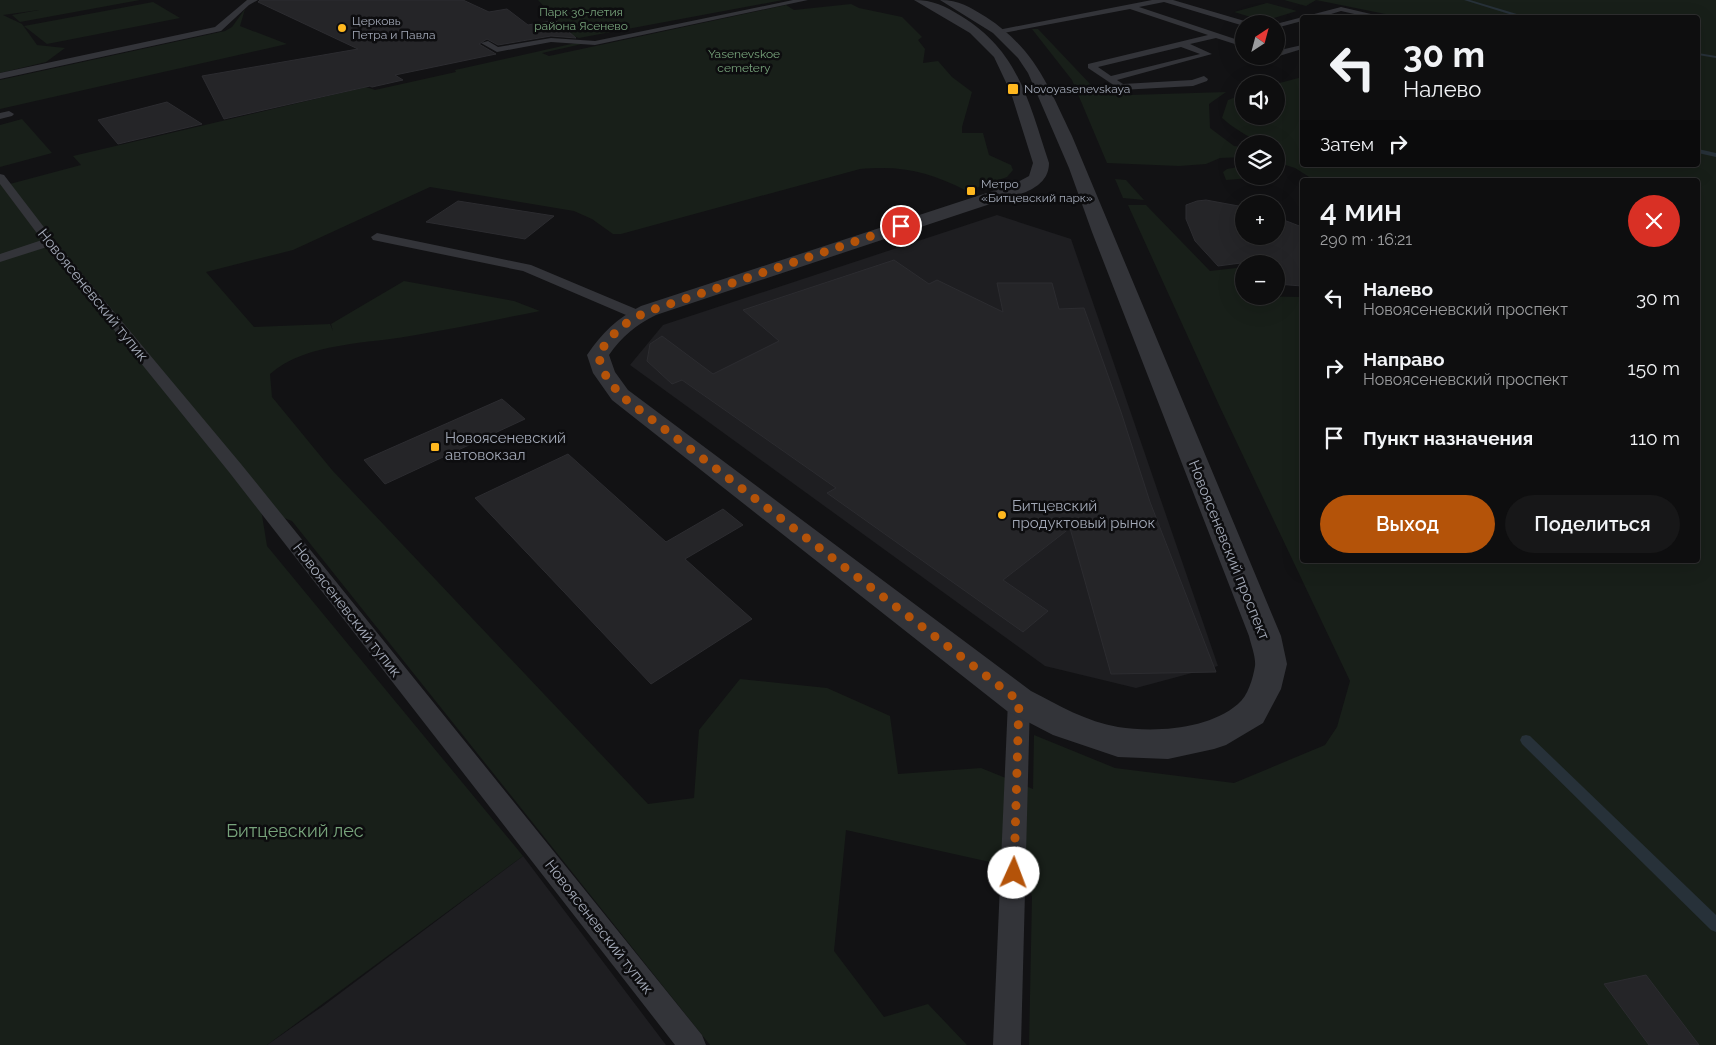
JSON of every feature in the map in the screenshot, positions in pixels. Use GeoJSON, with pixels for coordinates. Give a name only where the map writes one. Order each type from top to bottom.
{"type":"FeatureCollection","features":[{"type":"Feature","properties":{"kind":"street","name":"Новоясеневский проспект"},"geometry":{"type":"LineString","coordinates":[[920,0],[958,19],[980,36],[1000,56],[1020,102],[1041,163],[1042,171],[1038,177],[1032,183],[1020,188],[660,306],[625,323],[612,334],[598,355],[604,373],[620,395],[1019,701],[1065,725],[1118,742],[1168,744],[1214,735],[1251,713],[1266,689],[1271,664],[1265,636],[1101,232],[1089,192],[1069,144],[1038,79],[1023,55],[998,32],[978,16],[946,0]]}},
{"type":"Feature","properties":{"kind":"lane"},"geometry":{"type":"LineString","coordinates":[[0,76],[218,29],[246,3],[254,0]]}},
{"type":"Feature","properties":{"kind":"lane"},"geometry":{"type":"LineString","coordinates":[[485,42],[497,50],[551,40],[595,42],[804,0]]}},
{"type":"Feature","properties":{"kind":"lane"},"geometry":{"type":"LineString","coordinates":[[1110,0],[1235,42]]}},
{"type":"Feature","properties":{"kind":"lane"},"geometry":{"type":"LineString","coordinates":[[998,32],[1164,0],[1235,21]]}},
{"type":"Feature","properties":{"kind":"lane"},"geometry":{"type":"LineString","coordinates":[[1319,15],[1341,9],[1370,15]]}},
{"type":"Feature","properties":{"kind":"lane"},"geometry":{"type":"LineString","coordinates":[[1285,24],[1300,20]]}},
{"type":"Feature","properties":{"kind":"lane"},"geometry":{"type":"LineString","coordinates":[[1204,79],[1193,83],[1121,87],[1091,66],[1215,36]]}},
{"type":"Feature","properties":{"kind":"lane"},"geometry":{"type":"LineString","coordinates":[[1110,79],[1208,54],[1181,44]]}},
{"type":"Feature","properties":{"kind":"lane"},"geometry":{"type":"LineString","coordinates":[[1285,52],[1300,48]]}},
{"type":"Feature","properties":{"kind":"lane","name":"Новоясеневский тупик"},"geometry":{"type":"LineString","coordinates":[[0,177],[49,242],[235,468],[692,1045]]}},
{"type":"Feature","properties":{"kind":"lane"},"geometry":{"type":"LineString","coordinates":[[377,237],[527,268],[638,316]]}},
{"type":"Feature","properties":{"kind":"lane"},"geometry":{"type":"LineString","coordinates":[[0,258],[49,242]]}},
{"type":"Feature","properties":{"kind":"lane"},"geometry":{"type":"LineString","coordinates":[[1007,1045],[1019,701]]}},
{"type":"Feature","properties":{"kind":"shaded area","name":"Битцевский продуктовый рынок"},"geometry":{"type":"Polygon","coordinates":[[[997,215],[1071,239],[1218,666],[1136,688],[1045,666],[630,365],[663,325],[997,215]]]}},
{"type":"Feature","properties":{"kind":"shaded area"},"geometry":{"type":"Polygon","coordinates":[[[523,856],[666,1045],[267,1045],[323,1006],[523,856]]]}},
{"type":"Feature","properties":{"kind":"green space"},"geometry":{"type":"Polygon","coordinates":[[[0,0],[140,0],[20,22],[12,15],[39,10],[3,15],[22,24],[37,45],[65,48],[46,62],[0,73],[0,0]]]}},
{"type":"Feature","properties":{"kind":"green space","name":"Парк 30-летия района Ясенево"},"geometry":{"type":"Polygon","coordinates":[[[538,0],[783,0],[579,38],[570,35],[538,0]]]}},
{"type":"Feature","properties":{"kind":"green space"},"geometry":{"type":"Polygon","coordinates":[[[1284,0],[1316,0],[1306,6],[1284,0]]]}},
{"type":"Feature","properties":{"kind":"green space"},"geometry":{"type":"Polygon","coordinates":[[[1316,0],[1716,0],[1716,1045],[1029,1045],[1032,897],[1026,870],[846,830],[834,951],[884,1017],[928,1004],[967,1045],[710,1045],[292,521],[261,509],[267,546],[523,856],[267,1045],[0,1045],[0,177],[6,185],[81,165],[73,156],[366,87],[375,90],[580,42],[582,44],[542,53],[549,56],[786,5],[794,10],[851,4],[859,8],[902,17],[922,37],[918,40],[925,49],[923,63],[938,61],[952,77],[972,92],[962,133],[983,133],[989,155],[1011,165],[1013,170],[1007,177],[967,191],[941,179],[916,171],[890,168],[860,169],[621,234],[613,234],[592,219],[574,211],[430,187],[293,250],[206,272],[254,327],[330,324],[333,331],[331,324],[404,281],[514,301],[540,311],[416,335],[339,346],[301,356],[270,374],[272,397],[332,470],[648,804],[694,798],[699,730],[740,679],[827,688],[890,716],[898,774],[981,768],[1033,789],[1034,735],[1115,768],[1234,783],[1325,745],[1337,727],[1350,681],[1219,405],[1128,205],[1146,205],[1210,271],[1235,268],[1235,305],[1285,305],[1285,297],[1300,297],[1300,563],[1700,563],[1700,178],[1311,178],[1295,168],[1285,165],[1285,135],[1246,135],[1222,118],[1228,100],[1235,97],[1235,125],[1285,125],[1285,82],[1300,78],[1300,167],[1700,167],[1700,15],[1390,15],[1316,0]]]}},
{"type":"Feature","properties":{"kind":"green space"},"geometry":{"type":"Polygon","coordinates":[[[153,2],[180,18],[47,44],[24,26],[153,2]]]}},
{"type":"Feature","properties":{"kind":"green space"},"geometry":{"type":"Polygon","coordinates":[[[1267,3],[1297,11],[1284,15],[1244,15],[1234,12],[1267,3]]]}},
{"type":"Feature","properties":{"kind":"green space"},"geometry":{"type":"Polygon","coordinates":[[[245,9],[240,26],[287,44],[0,109],[0,80],[225,31],[232,27],[245,9]]]}},
{"type":"Feature","properties":{"kind":"green space"},"geometry":{"type":"Polygon","coordinates":[[[1032,29],[1038,29],[1091,85],[1130,95],[1226,92],[1209,104],[1210,128],[1235,146],[1235,157],[1220,158],[1206,164],[1179,166],[1107,163],[1072,80],[1032,29]]]}},
{"type":"Feature","properties":{"kind":"green space"},"geometry":{"type":"Polygon","coordinates":[[[22,119],[52,153],[0,167],[0,125],[22,119]]]}},
{"type":"Feature","properties":{"kind":"green space"},"geometry":{"type":"Polygon","coordinates":[[[1235,168],[1235,179],[1226,180],[1223,172],[1235,168]]]}},
{"type":"Feature","properties":{"kind":"green space"},"geometry":{"type":"Polygon","coordinates":[[[1115,179],[1126,180],[1144,200],[1123,198],[1115,179]]]}},
{"type":"Feature","properties":{"kind":"building"},"geometry":{"type":"Polygon","coordinates":[[[260,0],[463,0],[489,12],[507,9],[528,25],[555,20],[576,38],[551,36],[498,45],[487,39],[479,44],[496,54],[395,75],[403,80],[224,119],[202,76],[358,49],[258,2],[260,0]]]}},
{"type":"Feature","properties":{"kind":"building"},"geometry":{"type":"Polygon","coordinates":[[[167,102],[202,124],[118,144],[98,120],[167,102]]]}},
{"type":"Feature","properties":{"kind":"building"},"geometry":{"type":"Polygon","coordinates":[[[1206,200],[1235,205],[1235,245],[1285,245],[1285,220],[1300,226],[1300,286],[1285,285],[1285,255],[1235,255],[1235,264],[1218,266],[1195,241],[1186,219],[1186,205],[1206,200]]]}},
{"type":"Feature","properties":{"kind":"building"},"geometry":{"type":"Polygon","coordinates":[[[458,201],[554,216],[525,239],[426,222],[458,201]]]}},
{"type":"Feature","properties":{"kind":"building","name":"Битцевский продуктовый рынок"},"geometry":{"type":"Polygon","coordinates":[[[894,260],[929,284],[937,280],[1003,312],[997,283],[1052,283],[1059,309],[1084,308],[1121,412],[1150,502],[1216,672],[1111,674],[1070,528],[1003,580],[1048,611],[1023,632],[827,493],[836,488],[682,380],[672,384],[647,361],[650,344],[662,336],[713,374],[779,341],[743,310],[894,260]]]}},
{"type":"Feature","properties":{"kind":"building"},"geometry":{"type":"Polygon","coordinates":[[[502,399],[525,419],[385,484],[364,460],[502,399]]]}},
{"type":"Feature","properties":{"kind":"building"},"geometry":{"type":"Polygon","coordinates":[[[568,454],[666,542],[723,509],[743,525],[685,559],[752,619],[651,684],[475,498],[568,454]]]}},
{"type":"Feature","properties":{"kind":"building"},"geometry":{"type":"Polygon","coordinates":[[[1646,975],[1699,1045],[1649,1045],[1604,984],[1646,975]]]}},
{"type":"Feature","properties":{"kind":"waterway"},"geometry":{"type":"LineString","coordinates":[[1466,0],[1518,15]]}},
{"type":"Feature","properties":{"kind":"waterway"},"geometry":{"type":"LineString","coordinates":[[1700,54],[1716,57]]}},
{"type":"Feature","properties":{"kind":"waterway"},"geometry":{"type":"LineString","coordinates":[[1700,151],[1716,155]]}},
{"type":"Feature","properties":{"kind":"waterway"},"geometry":{"type":"LineString","coordinates":[[1526,740],[1716,925]]}},
{"type":"Feature","properties":{"kind":"place","name":"Церковь Петра и Павла"},"geometry":{"type":"Point","coordinates":[342,28]}},
{"type":"Feature","properties":{"kind":"place","name":"Novoyasenevskaya"},"geometry":{"type":"Point","coordinates":[1013,89]}},
{"type":"Feature","properties":{"kind":"place","name":"Метро «Битцевский парк»"},"geometry":{"type":"Point","coordinates":[971,191]}},
{"type":"Feature","properties":{"kind":"place","name":"Новоясеневский автовокзал"},"geometry":{"type":"Point","coordinates":[435,447]}},
{"type":"Feature","properties":{"kind":"place","name":"Битцевский продуктовый рынок"},"geometry":{"type":"Point","coordinates":[1002,515]}},
{"type":"Feature","properties":{"kind":"route"},"geometry":{"type":"LineString","coordinates":[[901,226],[660,306],[625,323],[612,334],[598,355],[604,373],[620,395],[1019,701],[1014,873]]}},
{"type":"Feature","properties":{"kind":"park label","name":"Yasenevskoe cemetery"},"geometry":{"type":"Point","coordinates":[744,61]}},
{"type":"Feature","properties":{"kind":"park label","name":"Битцевский лес"},"geometry":{"type":"Point","coordinates":[295,830]}}]}
